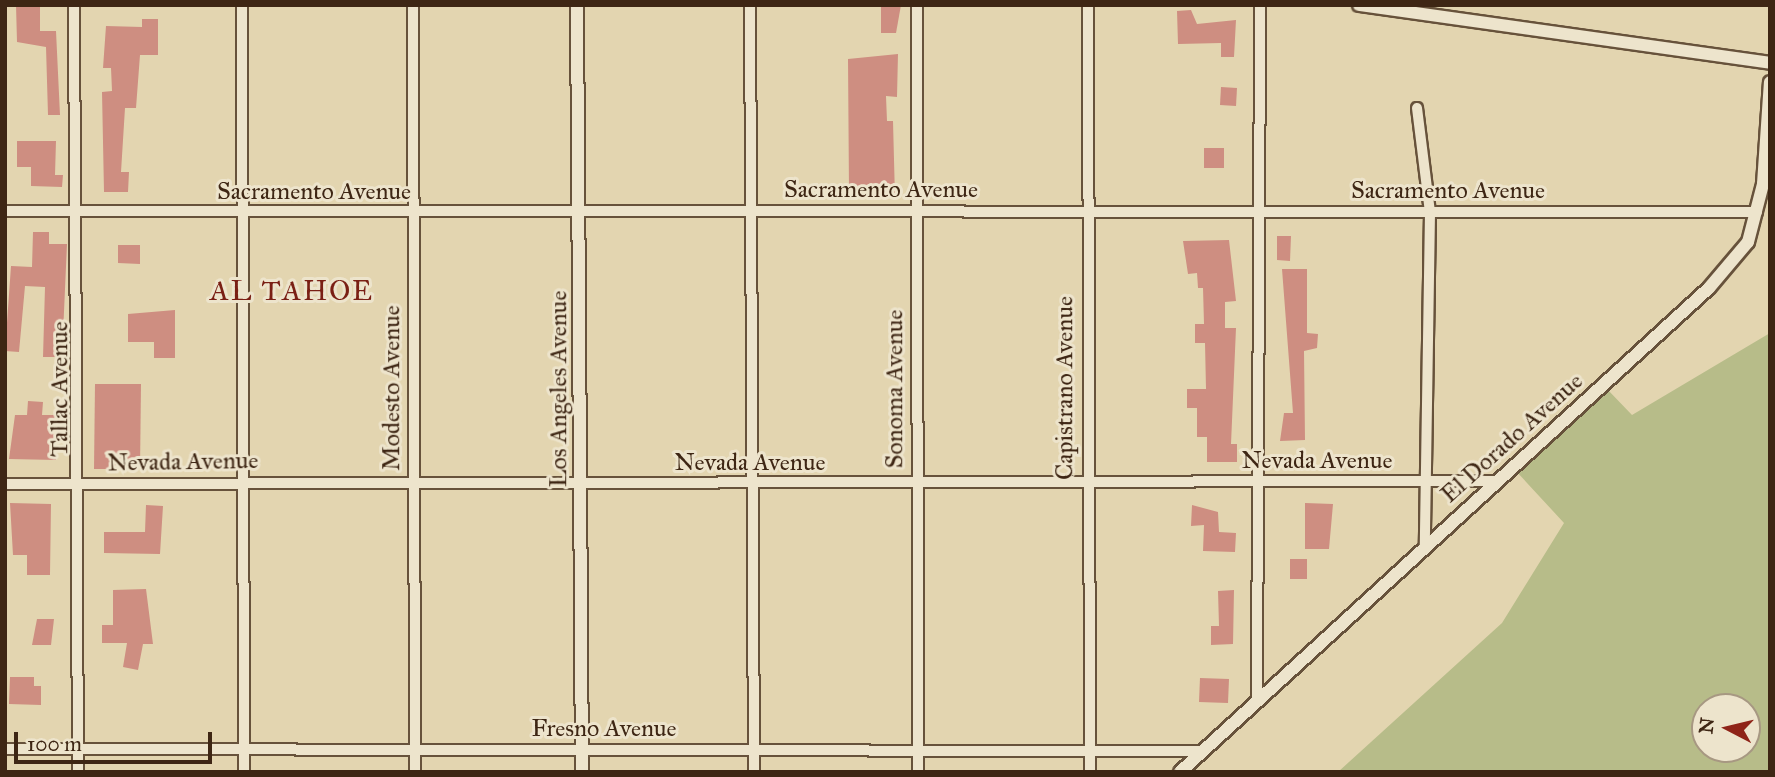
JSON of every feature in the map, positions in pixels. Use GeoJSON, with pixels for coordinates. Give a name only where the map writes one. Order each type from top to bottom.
{"type":"FeatureCollection","features":[{"type":"Feature","properties":{"kind":"street","name":"Tallac Avenue"},"geometry":{"type":"LineString","coordinates":[[75,5],[80,214],[78,772]]}},
{"type":"Feature","properties":{"kind":"street"},"geometry":{"type":"LineString","coordinates":[[242,5],[244,772]]}},
{"type":"Feature","properties":{"kind":"street","name":"Modesto Avenue"},"geometry":{"type":"LineString","coordinates":[[413,5],[412,482],[415,772]]}},
{"type":"Feature","properties":{"kind":"street","name":"Los Angeles Avenue"},"geometry":{"type":"LineString","coordinates":[[577,5],[582,772]]}},
{"type":"Feature","properties":{"kind":"street"},"geometry":{"type":"LineString","coordinates":[[750,5],[754,772]]}},
{"type":"Feature","properties":{"kind":"street","name":"Sonoma Avenue"},"geometry":{"type":"LineString","coordinates":[[917,5],[918,772]]}},
{"type":"Feature","properties":{"kind":"street","name":"Capistrano Avenue"},"geometry":{"type":"LineString","coordinates":[[1088,5],[1086,483],[1090,772]]}},
{"type":"Feature","properties":{"kind":"street"},"geometry":{"type":"LineString","coordinates":[[1257,701],[1256,211],[1260,5]]}},
{"type":"Feature","properties":{"kind":"street"},"geometry":{"type":"LineString","coordinates":[[1359,5],[1770,63]]}},
{"type":"Feature","properties":{"kind":"street","name":"El Dorado Avenue"},"geometry":{"type":"LineString","coordinates":[[1180,772],[1709,288],[1748,242],[1758,212],[1770,82]]}},
{"type":"Feature","properties":{"kind":"street"},"geometry":{"type":"LineString","coordinates":[[1417,108],[1430,213],[1425,546]]}},
{"type":"Feature","properties":{"kind":"street","name":"Sacramento Avenue"},"geometry":{"type":"LineString","coordinates":[[5,211],[80,214],[1086,210],[1758,212]]}},
{"type":"Feature","properties":{"kind":"street","name":"Nevada Avenue"},"geometry":{"type":"LineString","coordinates":[[5,484],[244,481],[751,485],[1496,481]]}},
{"type":"Feature","properties":{"kind":"street","name":"Fresno Avenue"},"geometry":{"type":"LineString","coordinates":[[5,749],[1203,751]]}},
{"type":"Feature","properties":{"kind":"green space"},"geometry":{"type":"Polygon","coordinates":[[[1770,333],[1770,772],[1338,772],[1502,623],[1564,523],[1516,471],[1607,389],[1632,415],[1770,333]]]}},
{"type":"Feature","properties":{"kind":"building"},"geometry":{"type":"Polygon","coordinates":[[[16,5],[40,5],[40,31],[56,31],[60,115],[48,115],[46,47],[17,42],[16,5]]]}},
{"type":"Feature","properties":{"kind":"building"},"geometry":{"type":"Polygon","coordinates":[[[881,5],[901,5],[896,33],[881,33],[881,5]]]}},
{"type":"Feature","properties":{"kind":"building"},"geometry":{"type":"Polygon","coordinates":[[[1191,10],[1197,24],[1236,20],[1234,57],[1221,57],[1221,43],[1178,44],[1177,11],[1191,10]]]}},
{"type":"Feature","properties":{"kind":"building"},"geometry":{"type":"Polygon","coordinates":[[[142,19],[158,19],[158,55],[140,55],[136,108],[125,108],[121,172],[129,172],[128,192],[104,192],[102,92],[112,91],[111,68],[103,68],[106,26],[142,27],[142,19]]]}},
{"type":"Feature","properties":{"kind":"building"},"geometry":{"type":"Polygon","coordinates":[[[898,54],[897,97],[886,96],[887,121],[893,121],[895,198],[849,192],[848,59],[898,54]]]}},
{"type":"Feature","properties":{"kind":"building"},"geometry":{"type":"Polygon","coordinates":[[[1221,87],[1237,88],[1236,106],[1220,105],[1221,87]]]}},
{"type":"Feature","properties":{"kind":"building"},"geometry":{"type":"Polygon","coordinates":[[[17,141],[56,141],[55,175],[63,175],[62,187],[31,186],[31,167],[17,167],[17,141]]]}},
{"type":"Feature","properties":{"kind":"building"},"geometry":{"type":"Polygon","coordinates":[[[1204,148],[1224,148],[1224,168],[1204,168],[1204,148]]]}},
{"type":"Feature","properties":{"kind":"building"},"geometry":{"type":"Polygon","coordinates":[[[33,232],[49,232],[49,244],[67,244],[62,357],[43,357],[45,287],[25,286],[19,352],[5,351],[11,266],[32,267],[33,232]]]}},
{"type":"Feature","properties":{"kind":"building"},"geometry":{"type":"Polygon","coordinates":[[[1277,236],[1291,236],[1290,261],[1277,260],[1277,236]]]}},
{"type":"Feature","properties":{"kind":"building"},"geometry":{"type":"Polygon","coordinates":[[[1229,240],[1236,301],[1225,302],[1225,328],[1236,328],[1231,444],[1237,444],[1237,462],[1207,462],[1207,437],[1197,437],[1197,408],[1187,408],[1187,389],[1206,389],[1205,343],[1195,343],[1195,324],[1204,324],[1203,288],[1198,288],[1197,273],[1188,274],[1183,241],[1229,240]]]}},
{"type":"Feature","properties":{"kind":"building"},"geometry":{"type":"Polygon","coordinates":[[[118,245],[140,245],[140,264],[118,263],[118,245]]]}},
{"type":"Feature","properties":{"kind":"building"},"geometry":{"type":"Polygon","coordinates":[[[1282,269],[1307,269],[1307,333],[1318,334],[1317,348],[1304,351],[1305,440],[1280,441],[1284,413],[1293,413],[1282,269]]]}},
{"type":"Feature","properties":{"kind":"building"},"geometry":{"type":"Polygon","coordinates":[[[175,310],[175,358],[154,358],[154,342],[128,342],[128,314],[175,310]]]}},
{"type":"Feature","properties":{"kind":"building"},"geometry":{"type":"Polygon","coordinates":[[[95,384],[141,384],[140,469],[94,469],[95,384]]]}},
{"type":"Feature","properties":{"kind":"building"},"geometry":{"type":"Polygon","coordinates":[[[28,401],[43,402],[42,415],[57,415],[56,460],[9,459],[15,415],[27,415],[28,401]]]}},
{"type":"Feature","properties":{"kind":"building"},"geometry":{"type":"Polygon","coordinates":[[[10,503],[51,504],[50,575],[27,575],[27,555],[13,555],[10,503]]]}},
{"type":"Feature","properties":{"kind":"building"},"geometry":{"type":"Polygon","coordinates":[[[1305,503],[1333,504],[1329,549],[1305,549],[1305,503]]]}},
{"type":"Feature","properties":{"kind":"building"},"geometry":{"type":"Polygon","coordinates":[[[146,505],[163,506],[160,554],[104,553],[104,532],[145,532],[146,505]]]}},
{"type":"Feature","properties":{"kind":"building"},"geometry":{"type":"Polygon","coordinates":[[[1192,505],[1218,512],[1219,532],[1236,533],[1235,552],[1203,551],[1204,525],[1191,526],[1192,505]]]}},
{"type":"Feature","properties":{"kind":"building"},"geometry":{"type":"Polygon","coordinates":[[[1290,559],[1307,559],[1307,579],[1290,579],[1290,559]]]}},
{"type":"Feature","properties":{"kind":"building"},"geometry":{"type":"Polygon","coordinates":[[[146,589],[153,644],[143,644],[138,670],[123,667],[127,643],[102,643],[102,625],[113,625],[113,590],[146,589]]]}},
{"type":"Feature","properties":{"kind":"building"},"geometry":{"type":"Polygon","coordinates":[[[1234,590],[1233,644],[1211,645],[1211,626],[1219,626],[1218,591],[1234,590]]]}},
{"type":"Feature","properties":{"kind":"building"},"geometry":{"type":"Polygon","coordinates":[[[37,619],[54,619],[51,645],[32,645],[37,619]]]}},
{"type":"Feature","properties":{"kind":"building"},"geometry":{"type":"Polygon","coordinates":[[[10,677],[34,677],[34,686],[41,686],[41,705],[9,704],[10,677]]]}},
{"type":"Feature","properties":{"kind":"building"},"geometry":{"type":"Polygon","coordinates":[[[1200,678],[1229,679],[1228,703],[1199,702],[1200,678]]]}},
{"type":"Feature","properties":{"kind":"district","name":"AL TAHOE"},"geometry":{"type":"Point","coordinates":[292,291]}}]}
